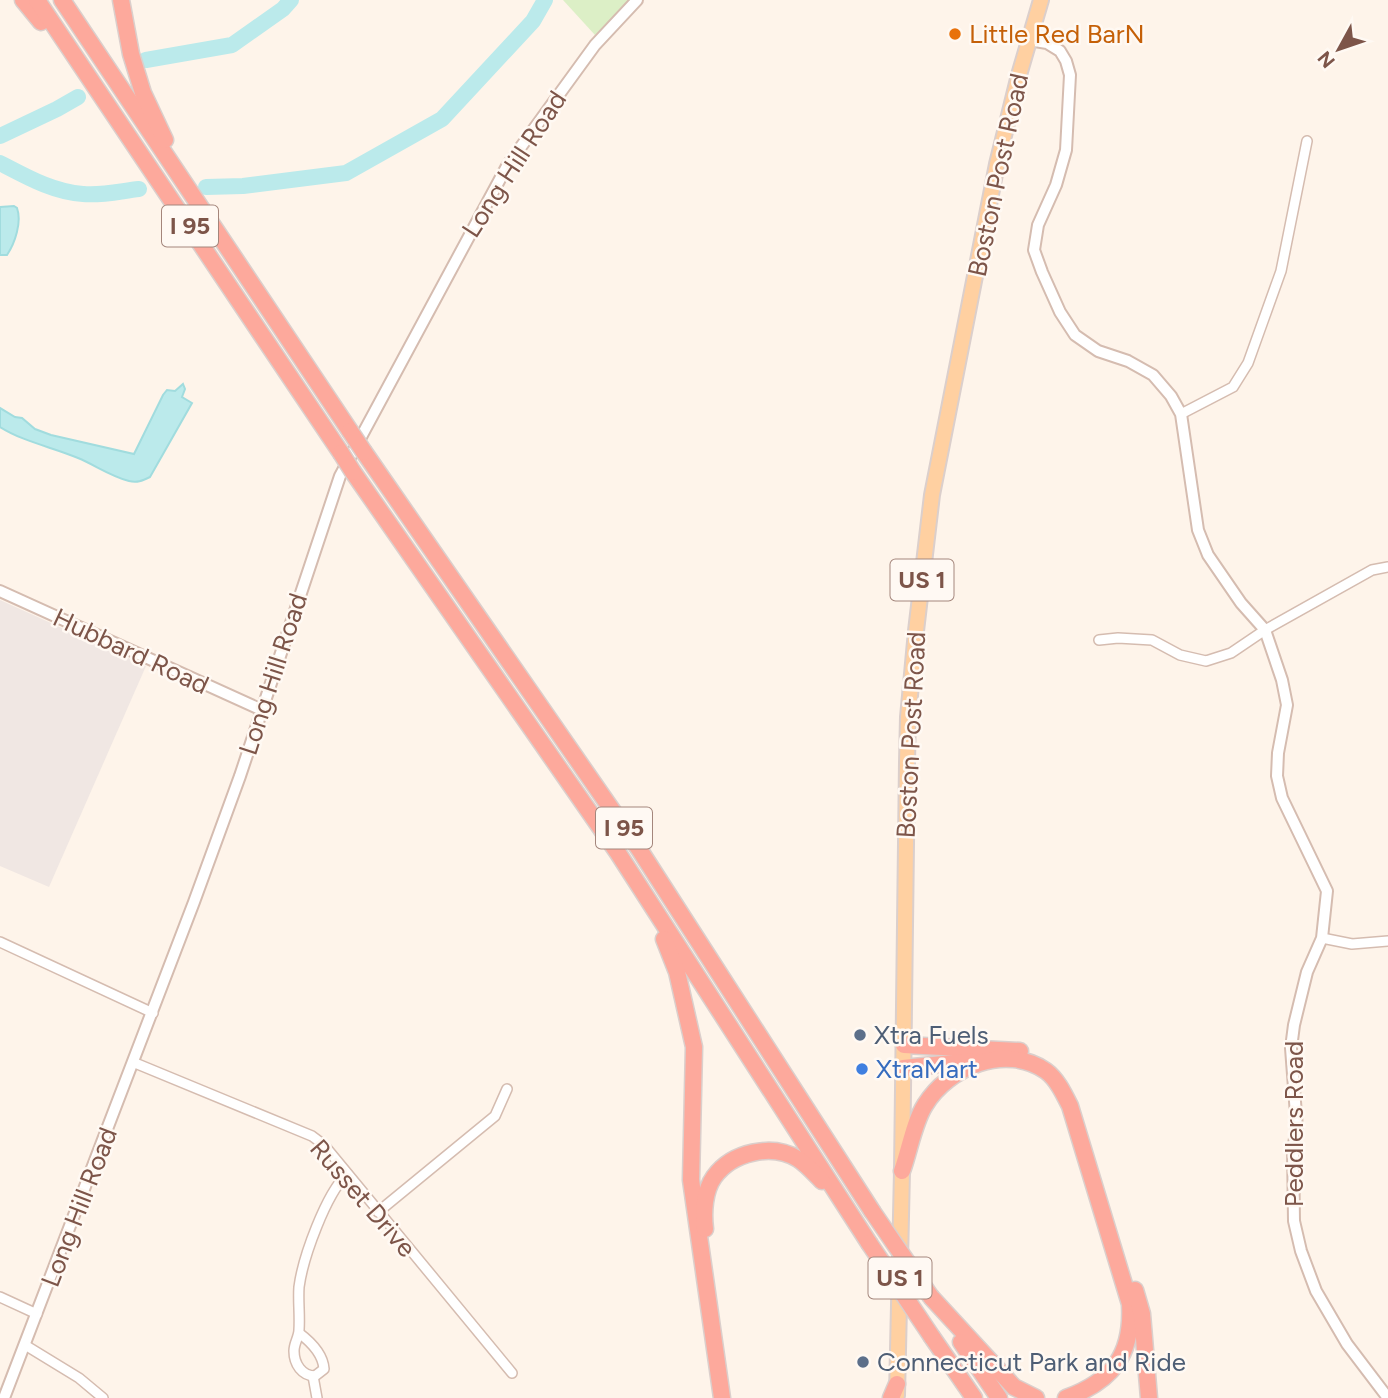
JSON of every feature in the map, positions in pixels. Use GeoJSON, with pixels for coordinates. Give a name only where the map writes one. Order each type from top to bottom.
{"type":"FeatureCollection","features":[{"type":"Feature","properties":{"kind":"highway"},"geometry":{"type":"LineString","coordinates":[[23,0],[117,119]]}},
{"type":"Feature","properties":{"kind":"highway","name":"I 95"},"geometry":{"type":"LineString","coordinates":[[37,0],[353,472],[618,853],[869,1243],[974,1398]]}},
{"type":"Feature","properties":{"kind":"highway","name":"I 95"},"geometry":{"type":"LineString","coordinates":[[61,0],[364,452],[639,849],[872,1211],[999,1398]]}},
{"type":"Feature","properties":{"kind":"highway"},"geometry":{"type":"LineString","coordinates":[[121,0],[131,54],[143,93],[168,146],[214,228]]}},
{"type":"Feature","properties":{"kind":"highway"},"geometry":{"type":"LineString","coordinates":[[618,853],[663,937],[677,972],[687,1010],[694,1047],[695,1078],[691,1144],[692,1192],[722,1398]]}},
{"type":"Feature","properties":{"kind":"highway"},"geometry":{"type":"LineString","coordinates":[[904,1045],[1015,1050],[1038,1056],[1055,1066],[1069,1082],[1079,1103],[1142,1314],[1149,1398]]}},
{"type":"Feature","properties":{"kind":"highway"},"geometry":{"type":"LineString","coordinates":[[904,1068],[1007,1059],[1029,1062],[1048,1072],[1060,1086],[1070,1106],[1130,1304],[1131,1325],[1126,1348],[1112,1371],[1091,1389],[1066,1398]]}},
{"type":"Feature","properties":{"kind":"highway"},"geometry":{"type":"LineString","coordinates":[[902,1171],[924,1106],[943,1083],[966,1066],[1007,1059]]}},
{"type":"Feature","properties":{"kind":"highway"},"geometry":{"type":"LineString","coordinates":[[731,1398],[704,1222],[706,1196],[714,1177],[728,1162],[749,1153],[773,1150],[797,1158],[820,1178],[869,1243]]}},
{"type":"Feature","properties":{"kind":"highway"},"geometry":{"type":"LineString","coordinates":[[931,1297],[1014,1387],[1036,1398]]}},
{"type":"Feature","properties":{"kind":"main road","name":"Boston Post Road"},"geometry":{"type":"LineString","coordinates":[[895,1393],[904,1068],[908,717],[932,495],[997,163],[1041,0]]}},
{"type":"Feature","properties":{"kind":"street","name":"Long Hill Road"},"geometry":{"type":"LineString","coordinates":[[4,1398],[135,1063],[262,710],[331,498],[363,429],[507,166],[579,65],[636,0]]}},
{"type":"Feature","properties":{"kind":"street","name":"Peddlers Road"},"geometry":{"type":"LineString","coordinates":[[1029,40],[1047,43],[1060,51],[1070,75],[1069,127],[1065,154],[1056,185],[1038,225],[1034,250],[1042,272],[1060,312],[1075,335],[1098,351],[1128,361],[1153,374],[1171,396],[1181,414],[1198,530],[1208,555],[1241,603],[1265,630],[1282,680],[1287,705],[1278,752],[1282,798],[1327,891],[1322,938],[1307,972],[1291,1048],[1297,1128],[1293,1149],[1294,1221],[1301,1251],[1316,1291],[1347,1344],[1388,1398]]}},
{"type":"Feature","properties":{"kind":"street"},"geometry":{"type":"LineString","coordinates":[[1181,414],[1233,387],[1248,363],[1281,271],[1307,141]]}},
{"type":"Feature","properties":{"kind":"street"},"geometry":{"type":"LineString","coordinates":[[1099,640],[1152,640],[1180,655],[1206,661],[1231,653],[1265,630],[1372,570],[1388,567]]}},
{"type":"Feature","properties":{"kind":"street","name":"Hubbard Road"},"geometry":{"type":"LineString","coordinates":[[0,591],[262,710]]}},
{"type":"Feature","properties":{"kind":"street"},"geometry":{"type":"LineString","coordinates":[[1322,938],[1352,944],[1388,941]]}},
{"type":"Feature","properties":{"kind":"street"},"geometry":{"type":"LineString","coordinates":[[0,942],[153,1013]]}},
{"type":"Feature","properties":{"kind":"street","name":"Russet Drive"},"geometry":{"type":"LineString","coordinates":[[135,1063],[312,1136],[324,1145],[512,1373]]}},
{"type":"Feature","properties":{"kind":"street"},"geometry":{"type":"LineString","coordinates":[[378,1212],[495,1116],[507,1089]]}},
{"type":"Feature","properties":{"kind":"street"},"geometry":{"type":"LineString","coordinates":[[299,1333],[320,1355],[324,1365],[320,1373],[313,1376],[303,1373],[297,1364],[294,1351],[299,1333],[300,1285],[305,1262],[328,1202],[338,1182],[347,1174]]}},
{"type":"Feature","properties":{"kind":"street"},"geometry":{"type":"LineString","coordinates":[[0,1297],[37,1314]]}},
{"type":"Feature","properties":{"kind":"street"},"geometry":{"type":"LineString","coordinates":[[25,1345],[79,1378],[103,1398]]}},
{"type":"Feature","properties":{"kind":"street"},"geometry":{"type":"LineString","coordinates":[[313,1376],[317,1398]]}},
{"type":"Feature","properties":{"kind":"shaded area"},"geometry":{"type":"Polygon","coordinates":[[[0,600],[146,666],[49,887],[0,866],[0,600]]]}},
{"type":"Feature","properties":{"kind":"green space"},"geometry":{"type":"Polygon","coordinates":[[[563,0],[631,0],[595,35],[563,0]]]}},
{"type":"Feature","properties":{"kind":"water"},"geometry":{"type":"Polygon","coordinates":[[[0,207],[17,208],[19,220],[17,232],[7,255],[0,255],[0,207]]]}},
{"type":"Feature","properties":{"kind":"water"},"geometry":{"type":"Polygon","coordinates":[[[183,384],[185,389],[182,397],[192,403],[150,477],[140,481],[129,481],[115,476],[0,427],[0,408],[22,418],[35,429],[51,435],[134,454],[163,395],[167,390],[175,391],[183,384]]]}},
{"type":"Feature","properties":{"kind":"waterway"},"geometry":{"type":"LineString","coordinates":[[146,60],[232,45],[283,9],[291,0]]}},
{"type":"Feature","properties":{"kind":"waterway"},"geometry":{"type":"LineString","coordinates":[[206,187],[243,186],[346,173],[442,119],[533,21],[545,0]]}},
{"type":"Feature","properties":{"kind":"waterway"},"geometry":{"type":"LineString","coordinates":[[0,136],[78,97]]}},
{"type":"Feature","properties":{"kind":"waterway"},"geometry":{"type":"LineString","coordinates":[[0,163],[40,183],[72,193],[97,194],[139,189]]}},
{"type":"Feature","properties":{"kind":"place","name":"Little Red BarN"},"geometry":{"type":"Point","coordinates":[955,34]}},
{"type":"Feature","properties":{"kind":"place","name":"Xtra Fuels"},"geometry":{"type":"Point","coordinates":[860,1035]}},
{"type":"Feature","properties":{"kind":"place","name":"XtraMart"},"geometry":{"type":"Point","coordinates":[862,1069]}},
{"type":"Feature","properties":{"kind":"place","name":"Connecticut Park and Ride"},"geometry":{"type":"Point","coordinates":[863,1362]}}]}
